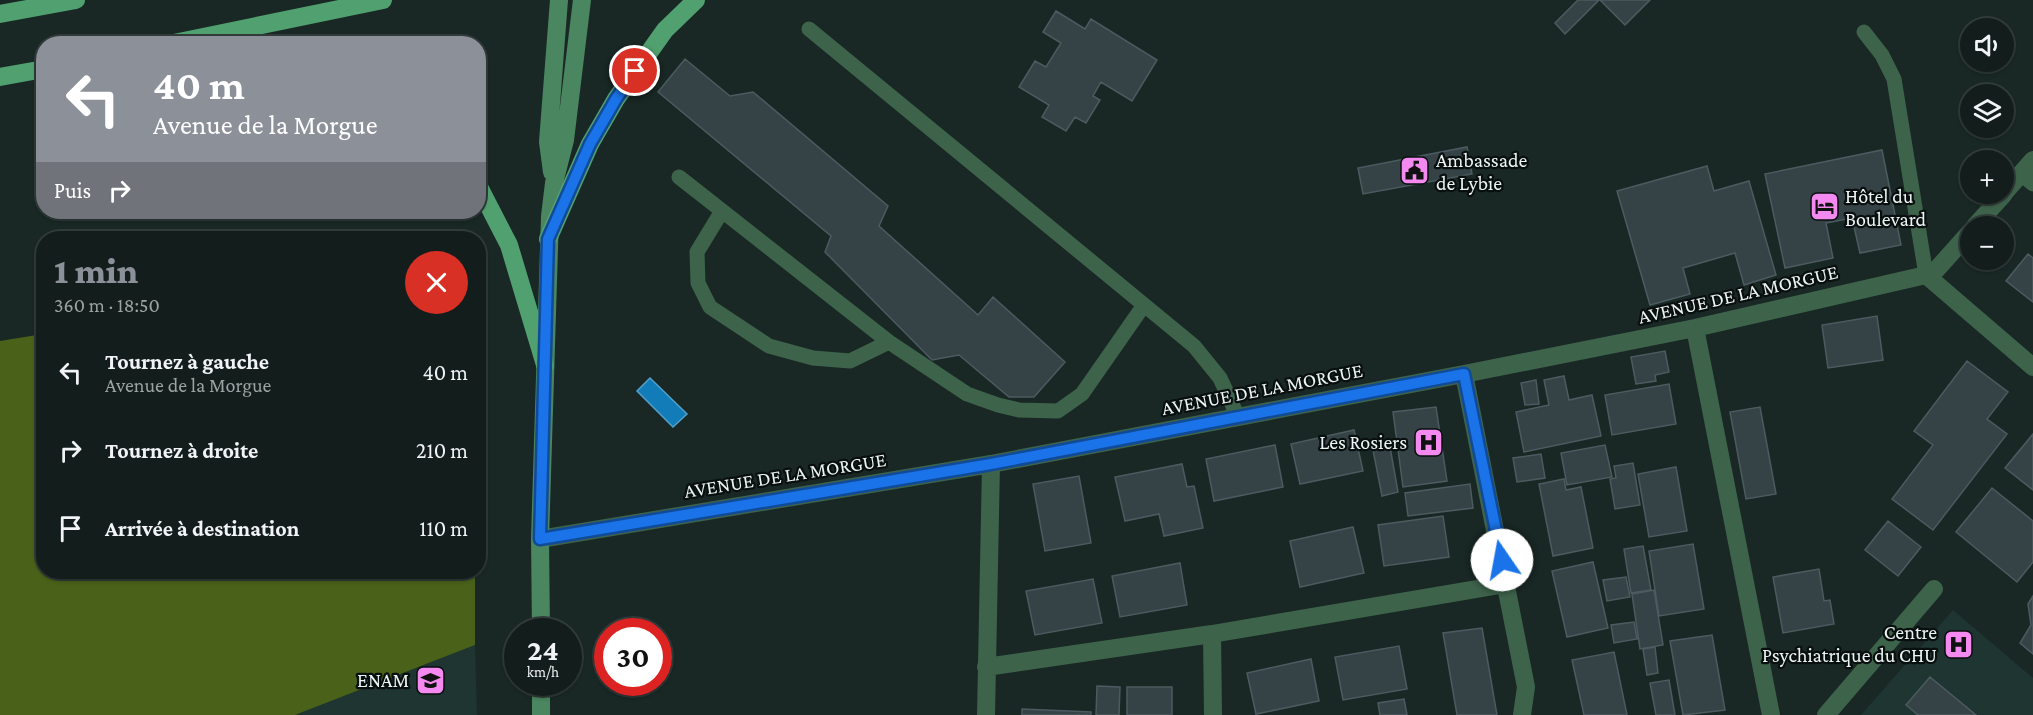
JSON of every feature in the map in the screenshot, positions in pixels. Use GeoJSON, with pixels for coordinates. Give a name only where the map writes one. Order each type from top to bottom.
{"type":"FeatureCollection","features":[{"type":"Feature","properties":{"kind":"main road"},"geometry":{"type":"LineString","coordinates":[[0,14],[76,0]]}},
{"type":"Feature","properties":{"kind":"main road"},"geometry":{"type":"LineString","coordinates":[[208,36],[383,0]]}},
{"type":"Feature","properties":{"kind":"main road"},"geometry":{"type":"LineString","coordinates":[[554,183],[548,142],[559,0]]}},
{"type":"Feature","properties":{"kind":"main road"},"geometry":{"type":"LineString","coordinates":[[541,618],[540,539],[548,239],[554,183],[565,140],[582,0]]}},
{"type":"Feature","properties":{"kind":"main road"},"geometry":{"type":"LineString","coordinates":[[548,239],[590,144],[616,99],[665,30],[696,0]]}},
{"type":"Feature","properties":{"kind":"main road"},"geometry":{"type":"LineString","coordinates":[[0,77],[36,70]]}},
{"type":"Feature","properties":{"kind":"main road"},"geometry":{"type":"LineString","coordinates":[[486,200],[509,245],[545,365]]}},
{"type":"Feature","properties":{"kind":"main road"},"geometry":{"type":"LineString","coordinates":[[541,696],[542,715]]}},
{"type":"Feature","properties":{"kind":"street"},"geometry":{"type":"LineString","coordinates":[[2014,187],[2027,179],[2033,160]]}},
{"type":"Feature","properties":{"kind":"street"},"geometry":{"type":"LineString","coordinates":[[1984,216],[1994,204]]}},
{"type":"Feature","properties":{"kind":"street","name":"AVENUE DE LA MORGUE"},"geometry":{"type":"LineString","coordinates":[[540,539],[991,464],[1695,328],[1926,275],[1937,269],[1960,243]]}},
{"type":"Feature","properties":{"kind":"street"},"geometry":{"type":"LineString","coordinates":[[1926,275],[2033,367]]}},
{"type":"Feature","properties":{"kind":"street"},"geometry":{"type":"LineString","coordinates":[[1695,328],[1771,715]]}},
{"type":"Feature","properties":{"kind":"street"},"geometry":{"type":"LineString","coordinates":[[1464,374],[1526,687],[1522,715]]}},
{"type":"Feature","properties":{"kind":"street"},"geometry":{"type":"LineString","coordinates":[[986,715],[991,464]]}},
{"type":"Feature","properties":{"kind":"street"},"geometry":{"type":"LineString","coordinates":[[986,667],[1212,634],[1506,584]]}},
{"type":"Feature","properties":{"kind":"street"},"geometry":{"type":"LineString","coordinates":[[1826,715],[1934,589]]}},
{"type":"Feature","properties":{"kind":"street"},"geometry":{"type":"LineString","coordinates":[[1212,634],[1213,715]]}},
{"type":"Feature","properties":{"kind":"lane"},"geometry":{"type":"LineString","coordinates":[[809,29],[1194,346],[1220,378],[1238,417]]}},
{"type":"Feature","properties":{"kind":"lane"},"geometry":{"type":"LineString","coordinates":[[1864,32],[1882,55],[1893,79],[1926,275]]}},
{"type":"Feature","properties":{"kind":"lane"},"geometry":{"type":"LineString","coordinates":[[679,177],[889,342],[967,394],[998,405],[1019,410],[1058,411],[1082,394],[1144,305]]}},
{"type":"Feature","properties":{"kind":"lane"},"geometry":{"type":"LineString","coordinates":[[722,211],[697,252],[698,283],[710,307],[769,346],[813,358],[850,361],[889,342]]}},
{"type":"Feature","properties":{"kind":"shaded area","name":"Centre Psychiatrique du CHU"},"geometry":{"type":"Polygon","coordinates":[[[1953,610],[2033,678],[2033,715],[1861,715],[1953,610]]]}},
{"type":"Feature","properties":{"kind":"shaded area","name":"ENAM"},"geometry":{"type":"Polygon","coordinates":[[[475,645],[477,715],[295,715],[475,645]]]}},
{"type":"Feature","properties":{"kind":"green space"},"geometry":{"type":"Polygon","coordinates":[[[36,335],[36,579],[475,579],[475,645],[295,715],[0,715],[0,341],[36,335]]]}},
{"type":"Feature","properties":{"kind":"water"},"geometry":{"type":"Polygon","coordinates":[[[650,378],[687,414],[673,427],[637,391],[650,378]]]}},
{"type":"Feature","properties":{"kind":"building"},"geometry":{"type":"Polygon","coordinates":[[[1578,0],[1599,0],[1565,34],[1555,23],[1578,0]]]}},
{"type":"Feature","properties":{"kind":"building"},"geometry":{"type":"Polygon","coordinates":[[[1600,0],[1650,0],[1625,25],[1600,0]]]}},
{"type":"Feature","properties":{"kind":"building"},"geometry":{"type":"Polygon","coordinates":[[[1056,11],[1085,29],[1091,19],[1157,60],[1132,101],[1101,82],[1093,96],[1100,100],[1086,123],[1075,117],[1066,131],[1042,117],[1049,105],[1019,87],[1035,61],[1046,67],[1061,43],[1043,32],[1056,11]]]}},
{"type":"Feature","properties":{"kind":"building"},"geometry":{"type":"Polygon","coordinates":[[[685,59],[730,96],[753,92],[888,206],[879,226],[978,315],[993,297],[1065,362],[1034,397],[1009,397],[959,355],[932,360],[825,252],[831,236],[658,92],[685,59]]]}},
{"type":"Feature","properties":{"kind":"building","name":"Ambassade de Lybie"},"geometry":{"type":"Polygon","coordinates":[[[1467,147],[1472,174],[1363,194],[1358,168],[1467,147]]]}},
{"type":"Feature","properties":{"kind":"building"},"geometry":{"type":"Polygon","coordinates":[[[1882,150],[1901,245],[1860,253],[1852,218],[1826,223],[1833,258],[1785,268],[1765,174],[1882,150]]]}},
{"type":"Feature","properties":{"kind":"building"},"geometry":{"type":"Polygon","coordinates":[[[1707,166],[1714,191],[1749,181],[1776,275],[1744,285],[1735,253],[1683,268],[1690,294],[1650,305],[1617,191],[1707,166]]]}},
{"type":"Feature","properties":{"kind":"building"},"geometry":{"type":"Polygon","coordinates":[[[2028,254],[2033,258],[2033,302],[2006,281],[2028,254]]]}},
{"type":"Feature","properties":{"kind":"building"},"geometry":{"type":"Polygon","coordinates":[[[1877,316],[1883,360],[1828,368],[1822,325],[1877,316]]]}},
{"type":"Feature","properties":{"kind":"building"},"geometry":{"type":"Polygon","coordinates":[[[1665,351],[1669,372],[1655,375],[1656,381],[1636,384],[1631,357],[1665,351]]]}},
{"type":"Feature","properties":{"kind":"building"},"geometry":{"type":"Polygon","coordinates":[[[1967,361],[2008,392],[1987,419],[2007,434],[1933,530],[1892,499],[1933,445],[1914,431],[1967,361]]]}},
{"type":"Feature","properties":{"kind":"building"},"geometry":{"type":"Polygon","coordinates":[[[1564,376],[1569,400],[1592,395],[1601,436],[1524,452],[1516,412],[1549,405],[1544,380],[1564,376]]]}},
{"type":"Feature","properties":{"kind":"building"},"geometry":{"type":"Polygon","coordinates":[[[1536,380],[1539,404],[1525,405],[1521,383],[1536,380]]]}},
{"type":"Feature","properties":{"kind":"building"},"geometry":{"type":"Polygon","coordinates":[[[1669,384],[1676,424],[1612,435],[1605,395],[1669,384]]]}},
{"type":"Feature","properties":{"kind":"building"},"geometry":{"type":"Polygon","coordinates":[[[1436,407],[1447,481],[1403,487],[1393,412],[1436,407]]]}},
{"type":"Feature","properties":{"kind":"building"},"geometry":{"type":"Polygon","coordinates":[[[1760,407],[1776,494],[1746,499],[1730,412],[1760,407]]]}},
{"type":"Feature","properties":{"kind":"building"},"geometry":{"type":"Polygon","coordinates":[[[1354,430],[1363,471],[1300,484],[1291,444],[1354,430]]]}},
{"type":"Feature","properties":{"kind":"building"},"geometry":{"type":"Polygon","coordinates":[[[2033,434],[2033,490],[2005,468],[2033,434]]]}},
{"type":"Feature","properties":{"kind":"building"},"geometry":{"type":"Polygon","coordinates":[[[1275,445],[1283,487],[1214,501],[1206,459],[1275,445]]]}},
{"type":"Feature","properties":{"kind":"building"},"geometry":{"type":"Polygon","coordinates":[[[1605,445],[1612,477],[1567,485],[1561,453],[1605,445]]]}},
{"type":"Feature","properties":{"kind":"building"},"geometry":{"type":"Polygon","coordinates":[[[1390,447],[1398,492],[1382,496],[1373,450],[1390,447]]]}},
{"type":"Feature","properties":{"kind":"building"},"geometry":{"type":"Polygon","coordinates":[[[1541,454],[1545,478],[1517,482],[1513,458],[1541,454]]]}},
{"type":"Feature","properties":{"kind":"building"},"geometry":{"type":"Polygon","coordinates":[[[1633,463],[1640,505],[1615,509],[1610,479],[1616,478],[1614,466],[1633,463]]]}},
{"type":"Feature","properties":{"kind":"building"},"geometry":{"type":"Polygon","coordinates":[[[1182,464],[1187,487],[1194,486],[1203,528],[1164,536],[1159,514],[1125,521],[1115,477],[1182,464]]]}},
{"type":"Feature","properties":{"kind":"building"},"geometry":{"type":"Polygon","coordinates":[[[1676,467],[1687,531],[1649,537],[1638,474],[1676,467]]]}},
{"type":"Feature","properties":{"kind":"building"},"geometry":{"type":"Polygon","coordinates":[[[1079,476],[1091,543],[1045,551],[1033,484],[1079,476]]]}},
{"type":"Feature","properties":{"kind":"building"},"geometry":{"type":"Polygon","coordinates":[[[1564,479],[1566,490],[1581,487],[1593,548],[1553,556],[1539,484],[1564,479]]]}},
{"type":"Feature","properties":{"kind":"building"},"geometry":{"type":"Polygon","coordinates":[[[1470,484],[1473,508],[1408,516],[1405,493],[1470,484]]]}},
{"type":"Feature","properties":{"kind":"building"},"geometry":{"type":"Polygon","coordinates":[[[1992,488],[2033,521],[2033,562],[2017,582],[1956,532],[1992,488]]]}},
{"type":"Feature","properties":{"kind":"building"},"geometry":{"type":"Polygon","coordinates":[[[1443,516],[1449,557],[1384,566],[1378,525],[1443,516]]]}},
{"type":"Feature","properties":{"kind":"building"},"geometry":{"type":"Polygon","coordinates":[[[1888,521],[1921,547],[1898,576],[1865,550],[1888,521]]]}},
{"type":"Feature","properties":{"kind":"building"},"geometry":{"type":"Polygon","coordinates":[[[1353,527],[1364,573],[1300,587],[1290,541],[1353,527]]]}},
{"type":"Feature","properties":{"kind":"building"},"geometry":{"type":"Polygon","coordinates":[[[1693,544],[1704,609],[1659,616],[1649,551],[1693,544]]]}},
{"type":"Feature","properties":{"kind":"building"},"geometry":{"type":"Polygon","coordinates":[[[1643,546],[1651,590],[1631,593],[1624,549],[1643,546]]]}},
{"type":"Feature","properties":{"kind":"building"},"geometry":{"type":"Polygon","coordinates":[[[1593,562],[1608,628],[1567,637],[1552,571],[1593,562]]]}},
{"type":"Feature","properties":{"kind":"building"},"geometry":{"type":"Polygon","coordinates":[[[1180,563],[1187,605],[1120,617],[1112,576],[1180,563]]]}},
{"type":"Feature","properties":{"kind":"building"},"geometry":{"type":"Polygon","coordinates":[[[1819,569],[1824,601],[1830,600],[1834,624],[1783,633],[1773,577],[1819,569]]]}},
{"type":"Feature","properties":{"kind":"building"},"geometry":{"type":"Polygon","coordinates":[[[1626,577],[1630,597],[1607,601],[1603,580],[1626,577]]]}},
{"type":"Feature","properties":{"kind":"building"},"geometry":{"type":"Polygon","coordinates":[[[1093,579],[1102,623],[1035,635],[1026,591],[1093,579]]]}},
{"type":"Feature","properties":{"kind":"building"},"geometry":{"type":"Polygon","coordinates":[[[1654,590],[1663,645],[1640,649],[1632,594],[1654,590]]]}},
{"type":"Feature","properties":{"kind":"building"},"geometry":{"type":"Polygon","coordinates":[[[2033,596],[2033,654],[2020,643],[2031,625],[2028,604],[2033,596]]]}},
{"type":"Feature","properties":{"kind":"building"},"geometry":{"type":"Polygon","coordinates":[[[1634,622],[1637,639],[1614,643],[1611,625],[1634,622]]]}},
{"type":"Feature","properties":{"kind":"building"},"geometry":{"type":"Polygon","coordinates":[[[1482,628],[1497,715],[1457,715],[1443,633],[1482,628]]]}},
{"type":"Feature","properties":{"kind":"building"},"geometry":{"type":"Polygon","coordinates":[[[1712,635],[1725,710],[1683,715],[1670,641],[1712,635]]]}},
{"type":"Feature","properties":{"kind":"building"},"geometry":{"type":"Polygon","coordinates":[[[1399,646],[1407,689],[1343,700],[1335,657],[1399,646]]]}},
{"type":"Feature","properties":{"kind":"building"},"geometry":{"type":"Polygon","coordinates":[[[1655,647],[1658,673],[1647,675],[1643,649],[1655,647]]]}},
{"type":"Feature","properties":{"kind":"building"},"geometry":{"type":"Polygon","coordinates":[[[1614,652],[1627,715],[1584,715],[1572,660],[1614,652]]]}},
{"type":"Feature","properties":{"kind":"building"},"geometry":{"type":"Polygon","coordinates":[[[1311,659],[1319,701],[1256,714],[1247,673],[1311,659]]]}},
{"type":"Feature","properties":{"kind":"building"},"geometry":{"type":"Polygon","coordinates":[[[1930,677],[1976,715],[1918,715],[1906,705],[1930,677]]]}},
{"type":"Feature","properties":{"kind":"building"},"geometry":{"type":"Polygon","coordinates":[[[1669,680],[1675,715],[1656,715],[1650,683],[1669,680]]]}},
{"type":"Feature","properties":{"kind":"building"},"geometry":{"type":"Polygon","coordinates":[[[1097,686],[1120,687],[1119,715],[1096,715],[1097,686]]]}},
{"type":"Feature","properties":{"kind":"building"},"geometry":{"type":"Polygon","coordinates":[[[1127,687],[1172,687],[1172,715],[1127,715],[1127,687]]]}},
{"type":"Feature","properties":{"kind":"building"},"geometry":{"type":"Polygon","coordinates":[[[1404,699],[1407,715],[1380,715],[1378,703],[1404,699]]]}},
{"type":"Feature","properties":{"kind":"building"},"geometry":{"type":"Polygon","coordinates":[[[1022,709],[1091,712],[1091,715],[1022,715],[1022,709]]]}},
{"type":"Feature","properties":{"kind":"place","name":"Ambassade de Lybie"},"geometry":{"type":"Point","coordinates":[1415,171]}},
{"type":"Feature","properties":{"kind":"place","name":"Hôtel du Boulevard"},"geometry":{"type":"Point","coordinates":[1824,207]}},
{"type":"Feature","properties":{"kind":"place","name":"Les Rosiers"},"geometry":{"type":"Point","coordinates":[1428,442]}},
{"type":"Feature","properties":{"kind":"place","name":"Centre Psychiatrique du CHU"},"geometry":{"type":"Point","coordinates":[1958,644]}},
{"type":"Feature","properties":{"kind":"place","name":"ENAM"},"geometry":{"type":"Point","coordinates":[430,680]}},
{"type":"Feature","properties":{"kind":"route"},"geometry":{"type":"LineString","coordinates":[[635,71],[590,144],[548,239],[540,539],[991,464],[1464,374],[1502,560]]}}]}
